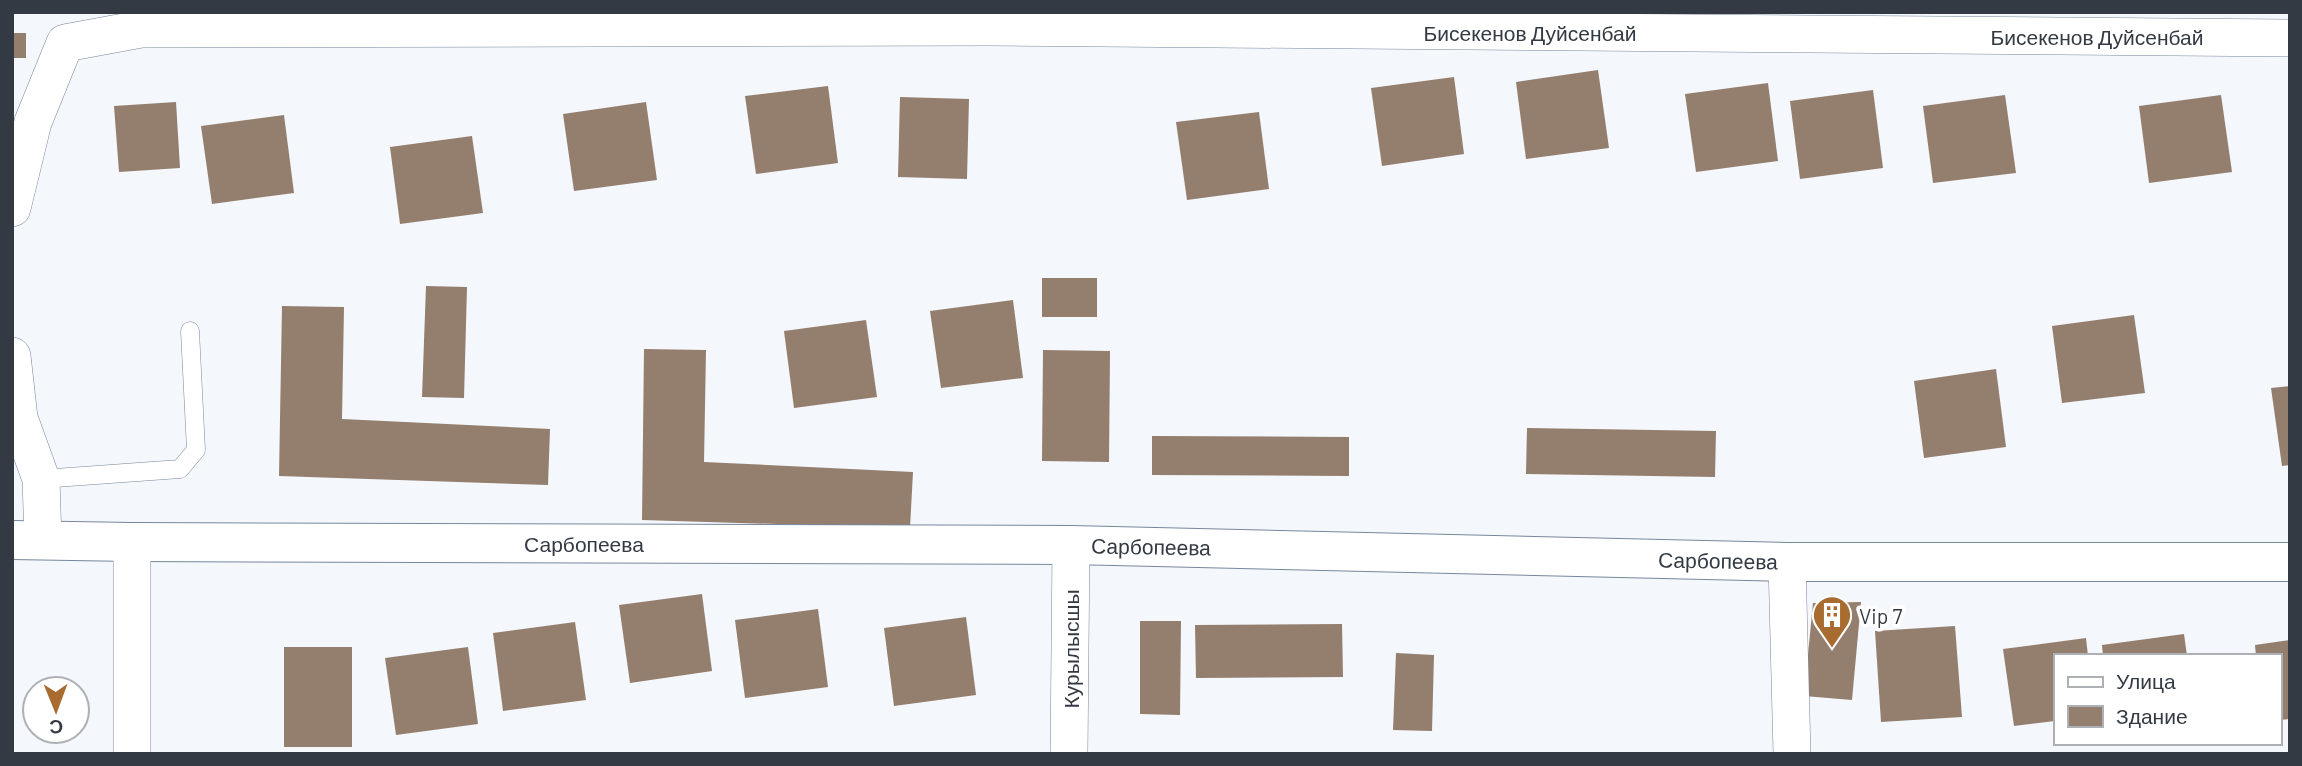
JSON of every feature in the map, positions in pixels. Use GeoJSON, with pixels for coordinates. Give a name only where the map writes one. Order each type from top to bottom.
{"type":"FeatureCollection","features":[{"type":"Feature","properties":{"kind":"street","name":"Бисекенов Дуйсенбай"},"geometry":{"type":"LineString","coordinates":[[12,208],[33,122],[65,43],[141,29],[990,20],[2290,38]]}},
{"type":"Feature","properties":{"kind":"street"},"geometry":{"type":"LineString","coordinates":[[12,356],[19,418],[41,479],[28,540]]}},
{"type":"Feature","properties":{"kind":"street","name":"Сарбопеева"},"geometry":{"type":"LineString","coordinates":[[28,540],[1071,545],[1787,562],[2290,562]]}},
{"type":"Feature","properties":{"kind":"street"},"geometry":{"type":"LineString","coordinates":[[132,542],[132,754]]}},
{"type":"Feature","properties":{"kind":"street","name":"Курылысшы"},"geometry":{"type":"LineString","coordinates":[[1069,754],[1071,545]]}},
{"type":"Feature","properties":{"kind":"street"},"geometry":{"type":"LineString","coordinates":[[1787,562],[1792,754]]}},
{"type":"Feature","properties":{"kind":"lane"},"geometry":{"type":"LineString","coordinates":[[41,479],[180,469],[196,450],[190,331]]}},
{"type":"Feature","properties":{"kind":"building"},"geometry":{"type":"Polygon","coordinates":[[[12,33],[26,33],[26,58],[12,58],[12,33]]]}},
{"type":"Feature","properties":{"kind":"building"},"geometry":{"type":"Polygon","coordinates":[[[1598,70],[1609,148],[1526,159],[1516,82],[1598,70]]]}},
{"type":"Feature","properties":{"kind":"building"},"geometry":{"type":"Polygon","coordinates":[[[1454,77],[1464,154],[1382,166],[1371,88],[1454,77]]]}},
{"type":"Feature","properties":{"kind":"building"},"geometry":{"type":"Polygon","coordinates":[[[1768,83],[1778,161],[1696,172],[1685,94],[1768,83]]]}},
{"type":"Feature","properties":{"kind":"building"},"geometry":{"type":"Polygon","coordinates":[[[828,86],[838,163],[756,174],[745,96],[828,86]]]}},
{"type":"Feature","properties":{"kind":"building"},"geometry":{"type":"Polygon","coordinates":[[[1873,90],[1883,168],[1800,179],[1790,101],[1873,90]]]}},
{"type":"Feature","properties":{"kind":"building"},"geometry":{"type":"Polygon","coordinates":[[[2005,95],[2016,173],[1933,183],[1923,106],[2005,95]]]}},
{"type":"Feature","properties":{"kind":"building"},"geometry":{"type":"Polygon","coordinates":[[[2221,95],[2232,172],[2149,183],[2139,106],[2221,95]]]}},
{"type":"Feature","properties":{"kind":"building"},"geometry":{"type":"Polygon","coordinates":[[[900,97],[969,99],[967,179],[898,177],[900,97]]]}},
{"type":"Feature","properties":{"kind":"building"},"geometry":{"type":"Polygon","coordinates":[[[176,102],[180,168],[119,172],[114,106],[176,102]]]}},
{"type":"Feature","properties":{"kind":"building"},"geometry":{"type":"Polygon","coordinates":[[[646,102],[657,180],[574,191],[563,114],[646,102]]]}},
{"type":"Feature","properties":{"kind":"building"},"geometry":{"type":"Polygon","coordinates":[[[1259,112],[1269,189],[1187,200],[1176,122],[1259,112]]]}},
{"type":"Feature","properties":{"kind":"building"},"geometry":{"type":"Polygon","coordinates":[[[284,115],[294,193],[212,204],[201,126],[284,115]]]}},
{"type":"Feature","properties":{"kind":"building"},"geometry":{"type":"Polygon","coordinates":[[[472,136],[483,213],[400,224],[390,147],[472,136]]]}},
{"type":"Feature","properties":{"kind":"building"},"geometry":{"type":"Polygon","coordinates":[[[1042,278],[1097,278],[1097,317],[1042,317],[1042,278]]]}},
{"type":"Feature","properties":{"kind":"building"},"geometry":{"type":"Polygon","coordinates":[[[426,286],[467,287],[464,398],[422,397],[426,286]]]}},
{"type":"Feature","properties":{"kind":"building"},"geometry":{"type":"Polygon","coordinates":[[[1013,300],[1023,378],[941,388],[930,311],[1013,300]]]}},
{"type":"Feature","properties":{"kind":"building"},"geometry":{"type":"Polygon","coordinates":[[[282,306],[344,307],[342,419],[550,429],[548,485],[279,476],[282,306]]]}},
{"type":"Feature","properties":{"kind":"building"},"geometry":{"type":"Polygon","coordinates":[[[2134,315],[2145,393],[2062,403],[2052,326],[2134,315]]]}},
{"type":"Feature","properties":{"kind":"building"},"geometry":{"type":"Polygon","coordinates":[[[866,320],[877,397],[794,408],[784,331],[866,320]]]}},
{"type":"Feature","properties":{"kind":"building"},"geometry":{"type":"Polygon","coordinates":[[[644,349],[706,350],[704,462],[913,472],[910,528],[642,520],[644,349]]]}},
{"type":"Feature","properties":{"kind":"building"},"geometry":{"type":"Polygon","coordinates":[[[1043,350],[1110,351],[1109,462],[1042,461],[1043,350]]]}},
{"type":"Feature","properties":{"kind":"building"},"geometry":{"type":"Polygon","coordinates":[[[1996,369],[2006,447],[1924,458],[1914,381],[1996,369]]]}},
{"type":"Feature","properties":{"kind":"building"},"geometry":{"type":"Polygon","coordinates":[[[2290,386],[2290,465],[2282,466],[2271,388],[2290,386]]]}},
{"type":"Feature","properties":{"kind":"building"},"geometry":{"type":"Polygon","coordinates":[[[1527,428],[1716,431],[1715,477],[1526,474],[1527,428]]]}},
{"type":"Feature","properties":{"kind":"building"},"geometry":{"type":"Polygon","coordinates":[[[1152,436],[1349,437],[1349,476],[1152,475],[1152,436]]]}},
{"type":"Feature","properties":{"kind":"building"},"geometry":{"type":"Polygon","coordinates":[[[702,594],[712,671],[630,683],[619,605],[702,594]]]}},
{"type":"Feature","properties":{"kind":"building","name":"Vip 7"},"geometry":{"type":"Polygon","coordinates":[[[1861,602],[1852,700],[1804,696],[1813,603],[1861,602]]]}},
{"type":"Feature","properties":{"kind":"building"},"geometry":{"type":"Polygon","coordinates":[[[818,609],[828,687],[745,698],[735,620],[818,609]]]}},
{"type":"Feature","properties":{"kind":"building"},"geometry":{"type":"Polygon","coordinates":[[[966,617],[976,695],[894,706],[884,628],[966,617]]]}},
{"type":"Feature","properties":{"kind":"building"},"geometry":{"type":"Polygon","coordinates":[[[1140,621],[1181,621],[1180,715],[1140,714],[1140,621]]]}},
{"type":"Feature","properties":{"kind":"building"},"geometry":{"type":"Polygon","coordinates":[[[575,622],[586,700],[503,711],[493,633],[575,622]]]}},
{"type":"Feature","properties":{"kind":"building"},"geometry":{"type":"Polygon","coordinates":[[[1342,624],[1343,677],[1196,678],[1195,625],[1342,624]]]}},
{"type":"Feature","properties":{"kind":"building"},"geometry":{"type":"Polygon","coordinates":[[[1955,626],[1962,717],[1881,722],[1875,631],[1955,626]]]}},
{"type":"Feature","properties":{"kind":"building"},"geometry":{"type":"Polygon","coordinates":[[[2184,634],[2187,654],[2103,654],[2102,645],[2184,634]]]}},
{"type":"Feature","properties":{"kind":"building"},"geometry":{"type":"Polygon","coordinates":[[[2086,638],[2088,654],[2054,654],[2054,721],[2014,726],[2003,649],[2086,638]]]}},
{"type":"Feature","properties":{"kind":"building"},"geometry":{"type":"Polygon","coordinates":[[[2290,640],[2290,719],[2281,720],[2281,654],[2256,654],[2255,645],[2290,640]]]}},
{"type":"Feature","properties":{"kind":"building"},"geometry":{"type":"Polygon","coordinates":[[[284,647],[352,647],[352,747],[284,747],[284,647]]]}},
{"type":"Feature","properties":{"kind":"building"},"geometry":{"type":"Polygon","coordinates":[[[468,647],[478,724],[396,735],[385,658],[468,647]]]}},
{"type":"Feature","properties":{"kind":"building"},"geometry":{"type":"Polygon","coordinates":[[[1396,653],[1434,655],[1432,731],[1393,730],[1396,653]]]}},
{"type":"Feature","properties":{"kind":"place","name":"Vip 7"},"geometry":{"type":"Point","coordinates":[1832,649]}}]}
